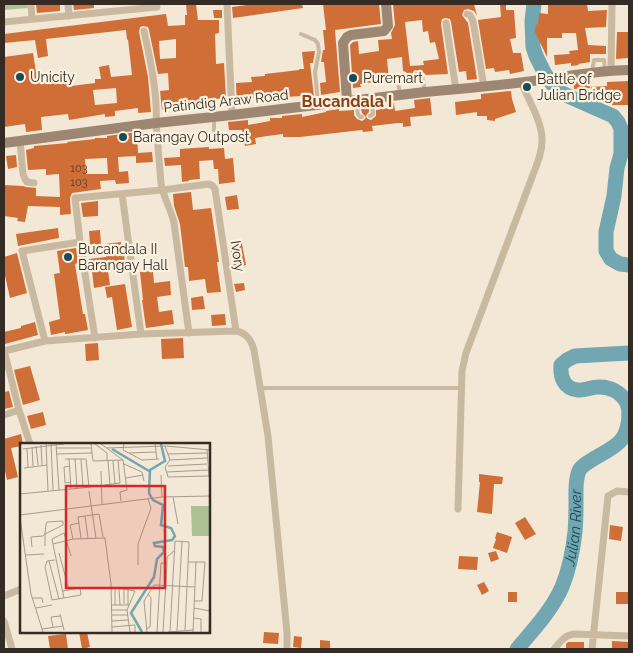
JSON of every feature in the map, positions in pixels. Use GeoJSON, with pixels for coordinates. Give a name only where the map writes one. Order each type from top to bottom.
{"type":"FeatureCollection","features":[{"type":"Feature","properties":{"kind":"main road"},"geometry":{"type":"LineString","coordinates":[[352,101],[344,40],[351,35],[384,31],[388,26],[386,4]]}},
{"type":"Feature","properties":{"kind":"main road","name":"Patindig Araw Road"},"geometry":{"type":"LineString","coordinates":[[4,143],[156,122],[484,87],[608,70],[629,70]]}},
{"type":"Feature","properties":{"kind":"street"},"geometry":{"type":"LineString","coordinates":[[31,4],[32,20]]}},
{"type":"Feature","properties":{"kind":"street"},"geometry":{"type":"LineString","coordinates":[[68,4],[69,16]]}},
{"type":"Feature","properties":{"kind":"street"},"geometry":{"type":"LineString","coordinates":[[106,4],[106,12]]}},
{"type":"Feature","properties":{"kind":"street"},"geometry":{"type":"LineString","coordinates":[[227,4],[232,115]]}},
{"type":"Feature","properties":{"kind":"street"},"geometry":{"type":"LineString","coordinates":[[608,70],[612,4]]}},
{"type":"Feature","properties":{"kind":"street"},"geometry":{"type":"LineString","coordinates":[[4,22],[106,12],[144,6],[157,7]]}},
{"type":"Feature","properties":{"kind":"street"},"geometry":{"type":"LineString","coordinates":[[467,14],[470,15],[473,22],[484,87]]}},
{"type":"Feature","properties":{"kind":"street"},"geometry":{"type":"LineString","coordinates":[[446,23],[456,90]]}},
{"type":"Feature","properties":{"kind":"street"},"geometry":{"type":"LineString","coordinates":[[144,31],[157,114],[156,122],[162,190],[174,223],[189,333]]}},
{"type":"Feature","properties":{"kind":"street"},"geometry":{"type":"LineString","coordinates":[[458,509],[461,388],[466,353],[534,172],[542,140],[539,124],[525,82]]}},
{"type":"Feature","properties":{"kind":"street"},"geometry":{"type":"LineString","coordinates":[[20,141],[24,179],[27,182],[34,183]]}},
{"type":"Feature","properties":{"kind":"street","name":"Ivory"},"geometry":{"type":"LineString","coordinates":[[162,190],[209,184],[215,189],[236,331]]}},
{"type":"Feature","properties":{"kind":"street"},"geometry":{"type":"LineString","coordinates":[[95,338],[75,198],[162,190]]}},
{"type":"Feature","properties":{"kind":"street"},"geometry":{"type":"LineString","coordinates":[[122,194],[141,334]]}},
{"type":"Feature","properties":{"kind":"street"},"geometry":{"type":"LineString","coordinates":[[44,341],[22,252],[80,242]]}},
{"type":"Feature","properties":{"kind":"street"},"geometry":{"type":"LineString","coordinates":[[30,443],[4,351],[44,341],[141,334],[236,331],[245,334],[252,342],[268,436],[287,649]]}},
{"type":"Feature","properties":{"kind":"street"},"geometry":{"type":"LineString","coordinates":[[4,414],[19,410]]}},
{"type":"Feature","properties":{"kind":"street"},"geometry":{"type":"LineString","coordinates":[[592,649],[608,496],[617,491],[629,492]]}},
{"type":"Feature","properties":{"kind":"street"},"geometry":{"type":"LineString","coordinates":[[4,596],[20,589]]}},
{"type":"Feature","properties":{"kind":"street"},"geometry":{"type":"LineString","coordinates":[[4,621],[12,649]]}},
{"type":"Feature","properties":{"kind":"street"},"geometry":{"type":"LineString","coordinates":[[554,649],[564,637],[573,634],[629,636]]}},
{"type":"Feature","properties":{"kind":"lane"},"geometry":{"type":"LineString","coordinates":[[301,34],[315,40],[318,44],[319,52],[315,72],[319,105]]}},
{"type":"Feature","properties":{"kind":"lane"},"geometry":{"type":"LineString","coordinates":[[416,74],[422,76],[425,92]]}},
{"type":"Feature","properties":{"kind":"lane"},"geometry":{"type":"LineString","coordinates":[[400,95],[398,82],[401,76],[404,75]]}},
{"type":"Feature","properties":{"kind":"lane"},"geometry":{"type":"LineString","coordinates":[[370,116],[373,114],[372,99]]}},
{"type":"Feature","properties":{"kind":"lane"},"geometry":{"type":"LineString","coordinates":[[352,101],[358,114],[362,117]]}},
{"type":"Feature","properties":{"kind":"lane"},"geometry":{"type":"LineString","coordinates":[[214,116],[214,142]]}},
{"type":"Feature","properties":{"kind":"lane"},"geometry":{"type":"LineString","coordinates":[[261,388],[461,388]]}},
{"type":"Feature","properties":{"kind":"green space"},"geometry":{"type":"Polygon","coordinates":[[[4,4],[27,4],[28,8],[4,10],[4,4]]]}},
{"type":"Feature","properties":{"kind":"building"},"geometry":{"type":"Polygon","coordinates":[[[36,4],[60,4],[60,11],[37,13],[36,4]]]}},
{"type":"Feature","properties":{"kind":"building"},"geometry":{"type":"Polygon","coordinates":[[[73,4],[94,4],[94,8],[74,10],[73,4]]]}},
{"type":"Feature","properties":{"kind":"building"},"geometry":{"type":"Polygon","coordinates":[[[186,4],[196,4],[198,20],[219,20],[219,33],[215,34],[216,64],[224,63],[226,98],[216,99],[216,107],[162,110],[160,91],[169,90],[168,73],[158,74],[149,30],[148,27],[143,26],[140,27],[139,32],[148,77],[151,112],[138,113],[138,108],[115,111],[115,116],[105,117],[105,114],[69,120],[68,114],[41,117],[42,130],[26,132],[25,124],[4,127],[4,57],[33,53],[37,79],[53,77],[54,79],[69,76],[71,86],[95,83],[95,79],[101,79],[99,67],[109,65],[111,77],[132,75],[126,30],[46,39],[48,56],[38,58],[35,40],[4,43],[4,34],[166,14],[168,26],[185,25],[185,15],[187,15],[186,4]],[[176,39],[159,41],[160,59],[176,58],[176,39]],[[116,88],[93,90],[95,105],[117,103],[116,88]]]}},
{"type":"Feature","properties":{"kind":"building"},"geometry":{"type":"Polygon","coordinates":[[[254,4],[302,4],[303,8],[233,18],[232,7],[254,4]]]}},
{"type":"Feature","properties":{"kind":"building"},"geometry":{"type":"Polygon","coordinates":[[[323,4],[379,4],[381,24],[335,30],[340,92],[321,95],[320,83],[326,82],[324,62],[321,62],[323,50],[325,50],[323,30],[326,30],[323,4]]]}},
{"type":"Feature","properties":{"kind":"building"},"geometry":{"type":"Polygon","coordinates":[[[393,4],[474,4],[477,16],[474,11],[468,9],[464,10],[462,15],[468,23],[477,79],[467,80],[466,71],[459,72],[451,22],[450,19],[446,18],[442,19],[441,24],[448,74],[426,75],[415,70],[412,75],[417,78],[417,81],[405,83],[404,79],[408,74],[403,71],[402,57],[387,59],[389,80],[360,84],[361,87],[353,88],[350,45],[358,41],[359,54],[379,51],[378,40],[392,39],[391,33],[395,25],[393,4]],[[422,20],[405,22],[410,66],[424,65],[423,61],[439,59],[435,42],[430,43],[428,31],[423,32],[422,20]]]}},
{"type":"Feature","properties":{"kind":"building"},"geometry":{"type":"Polygon","coordinates":[[[500,4],[506,4],[506,10],[514,10],[516,38],[510,39],[513,53],[521,53],[524,71],[510,74],[509,70],[495,72],[494,68],[486,69],[478,20],[501,17],[500,4]]]}},
{"type":"Feature","properties":{"kind":"building"},"geometry":{"type":"Polygon","coordinates":[[[587,4],[588,11],[607,10],[606,27],[585,28],[588,45],[606,46],[606,54],[590,54],[590,62],[579,65],[571,66],[571,63],[555,65],[554,55],[570,54],[569,51],[578,50],[576,33],[562,33],[562,38],[547,38],[547,57],[535,32],[539,13],[548,14],[548,5],[587,4]]]}},
{"type":"Feature","properties":{"kind":"building"},"geometry":{"type":"Polygon","coordinates":[[[213,10],[222,10],[222,18],[214,18],[213,10]]]}},
{"type":"Feature","properties":{"kind":"building"},"geometry":{"type":"Polygon","coordinates":[[[617,32],[629,32],[629,58],[616,59],[617,32]]]}},
{"type":"Feature","properties":{"kind":"building"},"geometry":{"type":"Polygon","coordinates":[[[315,51],[313,63],[310,63],[314,97],[276,97],[276,95],[248,98],[249,104],[237,105],[236,83],[252,82],[251,77],[265,76],[265,74],[304,69],[302,52],[315,51]]]}},
{"type":"Feature","properties":{"kind":"building"},"geometry":{"type":"Polygon","coordinates":[[[590,80],[590,88],[574,89],[574,82],[590,80]]]}},
{"type":"Feature","properties":{"kind":"building"},"geometry":{"type":"Polygon","coordinates":[[[629,81],[629,105],[612,105],[612,100],[603,100],[603,96],[591,97],[591,87],[607,86],[607,82],[629,81]]]}},
{"type":"Feature","properties":{"kind":"building"},"geometry":{"type":"Polygon","coordinates":[[[511,91],[516,112],[495,119],[495,121],[487,120],[487,116],[477,116],[477,112],[456,115],[455,102],[481,99],[481,94],[511,91]]]}},
{"type":"Feature","properties":{"kind":"building"},"geometry":{"type":"Polygon","coordinates":[[[430,98],[432,115],[410,117],[411,126],[403,127],[403,123],[398,123],[372,126],[373,131],[363,132],[362,130],[300,137],[283,137],[283,134],[255,138],[256,144],[245,146],[242,130],[229,130],[228,122],[248,120],[248,125],[270,121],[270,118],[302,114],[302,117],[339,109],[339,111],[354,110],[354,115],[362,121],[366,117],[371,120],[376,116],[376,110],[388,108],[387,103],[394,103],[395,111],[415,108],[414,100],[430,98]]]}},
{"type":"Feature","properties":{"kind":"building"},"geometry":{"type":"Polygon","coordinates":[[[369,108],[369,112],[366,117],[361,109],[369,108]]]}},
{"type":"Feature","properties":{"kind":"building"},"geometry":{"type":"Polygon","coordinates":[[[137,132],[138,153],[152,152],[153,162],[136,163],[136,156],[118,157],[119,172],[128,171],[129,183],[116,184],[115,180],[100,181],[101,189],[72,193],[70,198],[71,214],[60,215],[60,207],[28,206],[25,222],[17,221],[18,218],[4,216],[4,185],[36,188],[36,196],[60,197],[59,174],[46,175],[46,169],[28,170],[26,150],[34,148],[34,146],[107,138],[107,136],[137,132]],[[107,158],[85,159],[86,174],[108,174],[107,158]]]}},
{"type":"Feature","properties":{"kind":"building"},"geometry":{"type":"Polygon","coordinates":[[[209,147],[209,149],[224,148],[225,159],[233,158],[235,182],[219,184],[218,169],[214,169],[213,160],[199,161],[200,179],[182,182],[181,165],[165,166],[164,158],[180,157],[180,149],[209,147]]]}},
{"type":"Feature","properties":{"kind":"building"},"geometry":{"type":"Polygon","coordinates":[[[16,155],[17,167],[8,169],[6,156],[16,155]]]}},
{"type":"Feature","properties":{"kind":"building"},"geometry":{"type":"Polygon","coordinates":[[[191,192],[193,210],[211,208],[219,262],[217,262],[221,292],[207,293],[205,279],[189,281],[188,267],[185,267],[180,224],[174,206],[173,194],[191,192]]]}},
{"type":"Feature","properties":{"kind":"building"},"geometry":{"type":"Polygon","coordinates":[[[237,195],[239,209],[227,210],[225,197],[237,195]]]}},
{"type":"Feature","properties":{"kind":"building"},"geometry":{"type":"Polygon","coordinates":[[[98,201],[98,216],[83,217],[81,203],[98,201]]]}},
{"type":"Feature","properties":{"kind":"building"},"geometry":{"type":"Polygon","coordinates":[[[58,228],[59,238],[18,246],[16,234],[58,228]]]}},
{"type":"Feature","properties":{"kind":"building"},"geometry":{"type":"Polygon","coordinates":[[[100,230],[101,244],[90,245],[89,231],[100,230]]]}},
{"type":"Feature","properties":{"kind":"building"},"geometry":{"type":"Polygon","coordinates":[[[241,239],[246,265],[233,268],[230,241],[241,239]]]}},
{"type":"Feature","properties":{"kind":"building"},"geometry":{"type":"Polygon","coordinates":[[[121,242],[126,268],[108,271],[110,285],[94,288],[89,259],[106,257],[105,244],[121,242]]]}},
{"type":"Feature","properties":{"kind":"building"},"geometry":{"type":"Polygon","coordinates":[[[76,248],[78,263],[75,264],[83,314],[85,314],[88,330],[51,335],[49,322],[60,319],[54,274],[60,273],[57,251],[76,248]]]}},
{"type":"Feature","properties":{"kind":"building"},"geometry":{"type":"Polygon","coordinates":[[[17,253],[27,293],[10,298],[4,271],[4,257],[17,253]]]}},
{"type":"Feature","properties":{"kind":"building"},"geometry":{"type":"Polygon","coordinates":[[[153,271],[154,283],[170,281],[171,295],[157,297],[159,312],[172,310],[174,324],[146,328],[140,272],[153,271]]]}},
{"type":"Feature","properties":{"kind":"building"},"geometry":{"type":"Polygon","coordinates":[[[244,283],[245,290],[236,292],[234,284],[244,283]]]}},
{"type":"Feature","properties":{"kind":"building"},"geometry":{"type":"Polygon","coordinates":[[[125,284],[132,327],[117,330],[112,297],[107,298],[105,287],[125,284]]]}},
{"type":"Feature","properties":{"kind":"building"},"geometry":{"type":"Polygon","coordinates":[[[203,296],[205,309],[192,310],[191,298],[203,296]]]}},
{"type":"Feature","properties":{"kind":"building"},"geometry":{"type":"Polygon","coordinates":[[[225,314],[226,325],[212,326],[211,315],[225,314]]]}},
{"type":"Feature","properties":{"kind":"building"},"geometry":{"type":"Polygon","coordinates":[[[35,322],[38,335],[5,344],[4,332],[35,322]]]}},
{"type":"Feature","properties":{"kind":"building"},"geometry":{"type":"Polygon","coordinates":[[[183,338],[184,358],[162,359],[161,339],[183,338]]]}},
{"type":"Feature","properties":{"kind":"building"},"geometry":{"type":"Polygon","coordinates":[[[98,343],[99,360],[86,361],[85,344],[98,343]]]}},
{"type":"Feature","properties":{"kind":"building"},"geometry":{"type":"Polygon","coordinates":[[[30,366],[40,400],[23,405],[14,370],[30,366]]]}},
{"type":"Feature","properties":{"kind":"building"},"geometry":{"type":"Polygon","coordinates":[[[9,391],[13,407],[4,409],[4,392],[9,391]]]}},
{"type":"Feature","properties":{"kind":"building"},"geometry":{"type":"Polygon","coordinates":[[[43,412],[46,425],[31,429],[27,416],[43,412]]]}},
{"type":"Feature","properties":{"kind":"building"},"geometry":{"type":"Polygon","coordinates":[[[21,434],[23,443],[20,443],[20,446],[11,448],[18,477],[7,480],[4,466],[4,439],[21,434]]]}},
{"type":"Feature","properties":{"kind":"building"},"geometry":{"type":"Polygon","coordinates":[[[479,474],[503,477],[502,484],[494,484],[492,514],[477,512],[479,474]]]}},
{"type":"Feature","properties":{"kind":"building"},"geometry":{"type":"Polygon","coordinates":[[[525,517],[536,534],[525,540],[515,523],[525,517]]]}},
{"type":"Feature","properties":{"kind":"building"},"geometry":{"type":"Polygon","coordinates":[[[610,525],[623,527],[621,541],[609,539],[610,525]]]}},
{"type":"Feature","properties":{"kind":"building"},"geometry":{"type":"Polygon","coordinates":[[[497,532],[512,537],[507,553],[493,548],[497,532]]]}},
{"type":"Feature","properties":{"kind":"building"},"geometry":{"type":"Polygon","coordinates":[[[496,551],[499,559],[491,562],[488,553],[496,551]]]}},
{"type":"Feature","properties":{"kind":"building"},"geometry":{"type":"Polygon","coordinates":[[[459,556],[478,557],[477,570],[458,569],[459,556]]]}},
{"type":"Feature","properties":{"kind":"building"},"geometry":{"type":"Polygon","coordinates":[[[484,582],[489,591],[482,595],[477,585],[484,582]]]}},
{"type":"Feature","properties":{"kind":"building"},"geometry":{"type":"Polygon","coordinates":[[[508,592],[517,592],[517,602],[508,602],[508,592]]]}},
{"type":"Feature","properties":{"kind":"building"},"geometry":{"type":"Polygon","coordinates":[[[616,592],[629,592],[629,604],[616,604],[616,592]]]}},
{"type":"Feature","properties":{"kind":"building"},"geometry":{"type":"Polygon","coordinates":[[[264,632],[279,633],[278,644],[263,643],[264,632]]]}},
{"type":"Feature","properties":{"kind":"building"},"geometry":{"type":"Polygon","coordinates":[[[79,633],[87,633],[90,647],[82,649],[79,633]]]}},
{"type":"Feature","properties":{"kind":"building"},"geometry":{"type":"Polygon","coordinates":[[[66,634],[68,649],[50,649],[48,636],[66,634]]]}},
{"type":"Feature","properties":{"kind":"building"},"geometry":{"type":"Polygon","coordinates":[[[294,636],[302,637],[301,648],[293,647],[294,636]]]}},
{"type":"Feature","properties":{"kind":"building"},"geometry":{"type":"Polygon","coordinates":[[[320,640],[330,641],[330,649],[320,649],[320,640]]]}},
{"type":"Feature","properties":{"kind":"building"},"geometry":{"type":"Polygon","coordinates":[[[612,641],[629,642],[629,649],[612,649],[612,641]]]}},
{"type":"Feature","properties":{"kind":"building"},"geometry":{"type":"Polygon","coordinates":[[[568,642],[584,642],[584,649],[566,649],[568,642]]]}},
{"type":"Feature","properties":{"kind":"waterway","name":"Julian River"},"geometry":{"type":"LineString","coordinates":[[534,4],[532,21],[533,47],[545,74],[557,90],[613,116],[621,129],[621,154],[606,232],[606,251],[611,259],[620,264],[629,265]]}},
{"type":"Feature","properties":{"kind":"waterway","name":"Julian River"},"geometry":{"type":"LineString","coordinates":[[629,353],[575,356],[561,365],[562,378],[566,385],[573,389],[581,390],[595,387],[610,389],[624,399],[627,403],[629,414]]}},
{"type":"Feature","properties":{"kind":"waterway","name":"Julian River"},"geometry":{"type":"LineString","coordinates":[[517,649],[548,612],[564,580],[574,539],[576,486],[579,471],[584,465],[612,448],[622,439],[626,433],[629,415]]}},
{"type":"Feature","properties":{"kind":"place","name":"Unicity"},"geometry":{"type":"Point","coordinates":[20,77]}},
{"type":"Feature","properties":{"kind":"place","name":"Puremart"},"geometry":{"type":"Point","coordinates":[353,78]}},
{"type":"Feature","properties":{"kind":"place","name":"Battle of Julian Bridge"},"geometry":{"type":"Point","coordinates":[527,87]}},
{"type":"Feature","properties":{"kind":"place","name":"Barangay Outpost"},"geometry":{"type":"Point","coordinates":[123,137]}},
{"type":"Feature","properties":{"kind":"place","name":"Bucandala II Barangay Hall"},"geometry":{"type":"Point","coordinates":[68,257]}},
{"type":"Feature","properties":{"kind":"district","name":"Bucandala I"},"geometry":{"type":"Point","coordinates":[347,101]}}]}
